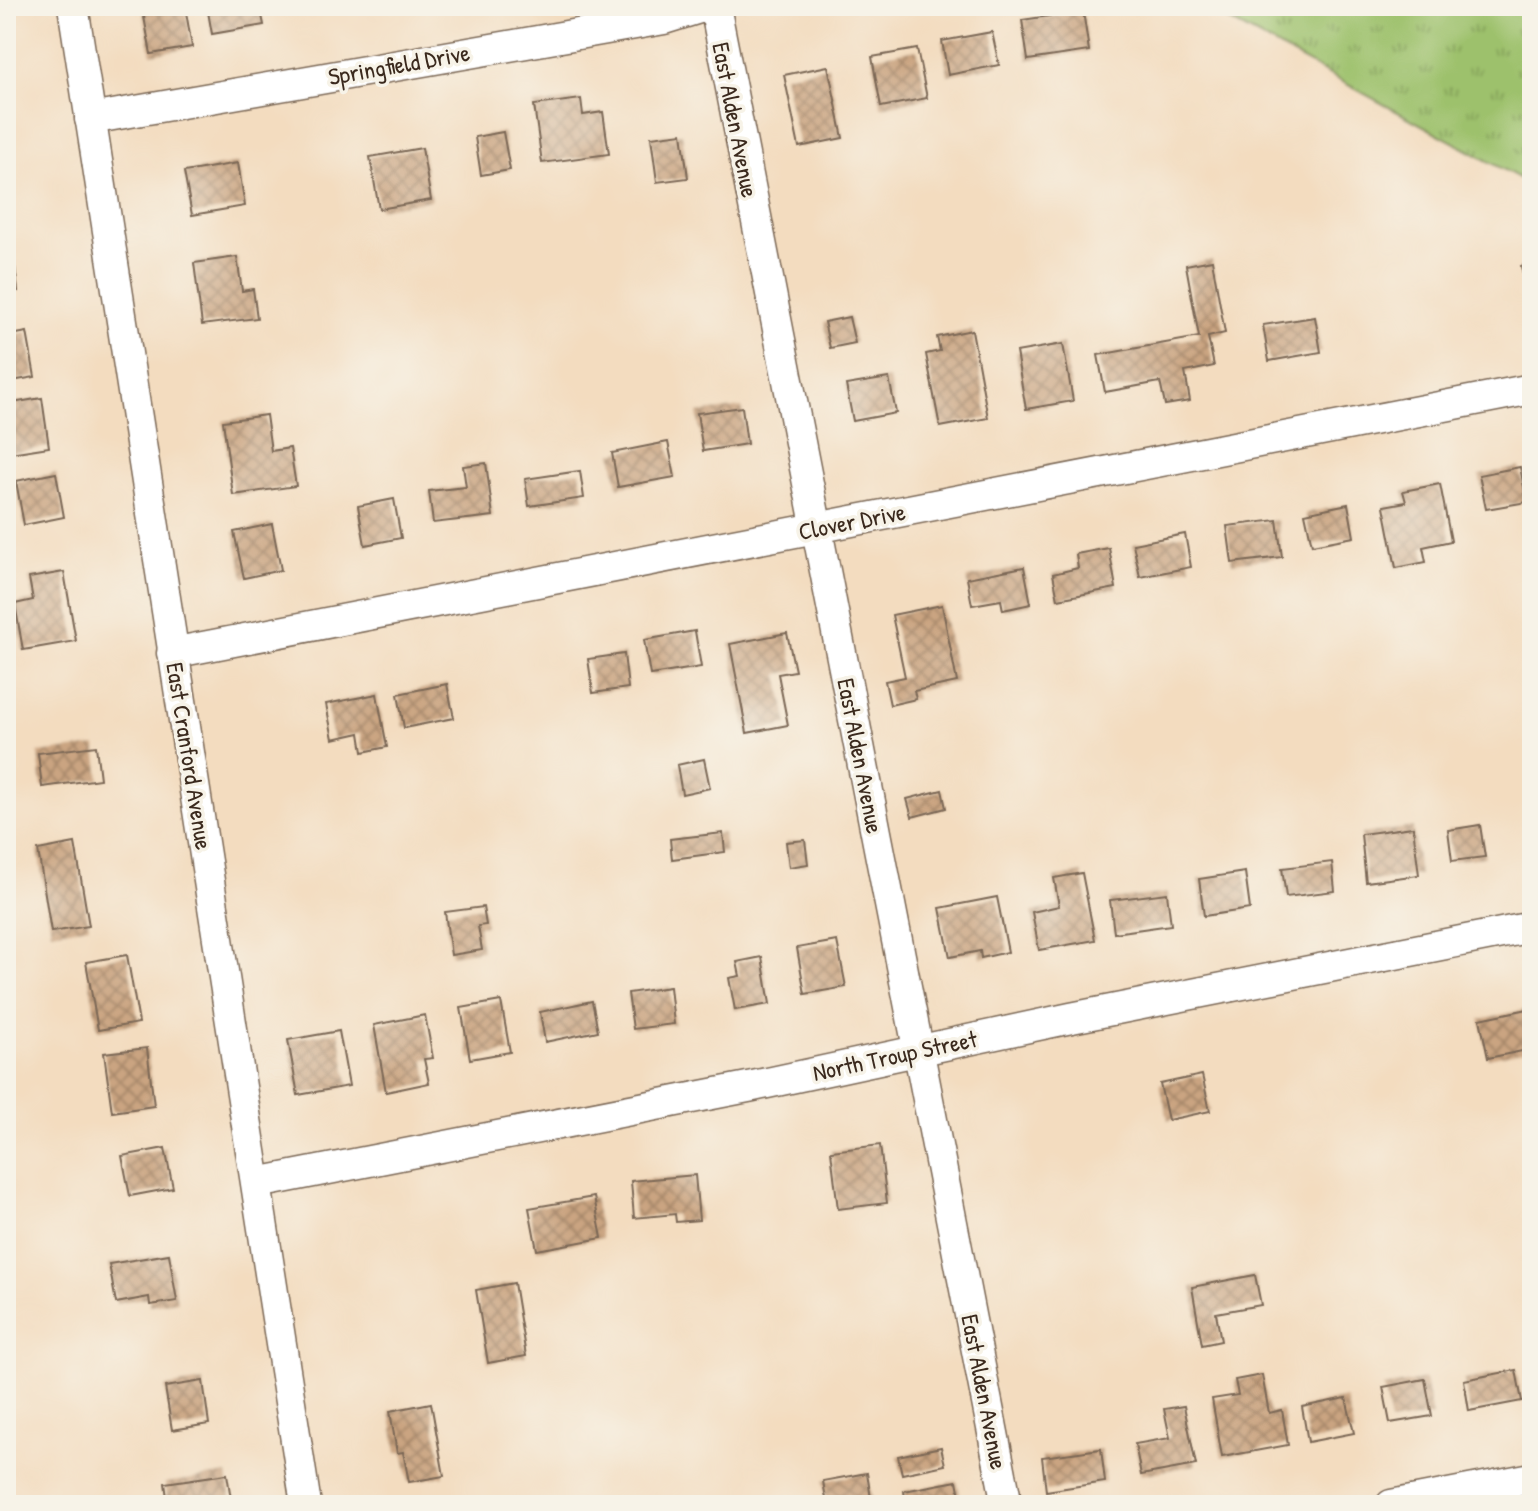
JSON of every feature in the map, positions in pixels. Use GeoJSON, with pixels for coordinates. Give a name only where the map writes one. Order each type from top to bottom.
{"type":"FeatureCollection","features":[{"type":"Feature","properties":{"kind":"street","name":"East Cranford Avenue"},"geometry":{"type":"LineString","coordinates":[[73,6],[306,1505]]}},
{"type":"Feature","properties":{"kind":"street","name":"Springfield Drive"},"geometry":{"type":"LineString","coordinates":[[90,119],[664,19],[706,6]]}},
{"type":"Feature","properties":{"kind":"street","name":"East Alden Avenue"},"geometry":{"type":"LineString","coordinates":[[715,6],[765,276],[1007,1505]]}},
{"type":"Feature","properties":{"kind":"street","name":"Clover Drive"},"geometry":{"type":"LineString","coordinates":[[172,653],[1532,389]]}},
{"type":"Feature","properties":{"kind":"street","name":"North Troup Street"},"geometry":{"type":"LineString","coordinates":[[257,1183],[753,1086],[1086,1015],[1532,927]]}},
{"type":"Feature","properties":{"kind":"street"},"geometry":{"type":"LineString","coordinates":[[1391,1505],[1532,1478]]}},
{"type":"Feature","properties":{"kind":"green space"},"geometry":{"type":"Polygon","coordinates":[[[1203,6],[1532,6],[1532,185],[1203,6]]]}},
{"type":"Feature","properties":{"kind":"building"},"geometry":{"type":"Polygon","coordinates":[[[142,6],[185,6],[192,47],[151,54],[142,6]]]}},
{"type":"Feature","properties":{"kind":"building"},"geometry":{"type":"Polygon","coordinates":[[[207,6],[260,6],[264,25],[212,34],[207,6]]]}},
{"type":"Feature","properties":{"kind":"building"},"geometry":{"type":"Polygon","coordinates":[[[1083,11],[1089,51],[1028,60],[1022,20],[1083,11]]]}},
{"type":"Feature","properties":{"kind":"building"},"geometry":{"type":"Polygon","coordinates":[[[992,32],[999,65],[948,75],[942,41],[992,32]]]}},
{"type":"Feature","properties":{"kind":"building"},"geometry":{"type":"Polygon","coordinates":[[[917,49],[927,98],[881,107],[872,57],[917,49]]]}},
{"type":"Feature","properties":{"kind":"building"},"geometry":{"type":"Polygon","coordinates":[[[828,66],[843,138],[799,147],[784,75],[828,66]]]}},
{"type":"Feature","properties":{"kind":"building"},"geometry":{"type":"Polygon","coordinates":[[[581,99],[583,115],[603,112],[609,154],[542,163],[534,105],[581,99]]]}},
{"type":"Feature","properties":{"kind":"building"},"geometry":{"type":"Polygon","coordinates":[[[503,132],[510,170],[481,175],[475,137],[503,132]]]}},
{"type":"Feature","properties":{"kind":"building"},"geometry":{"type":"Polygon","coordinates":[[[682,133],[688,178],[657,182],[651,137],[682,133]]]}},
{"type":"Feature","properties":{"kind":"building"},"geometry":{"type":"Polygon","coordinates":[[[422,148],[431,200],[379,209],[370,157],[422,148]]]}},
{"type":"Feature","properties":{"kind":"building"},"geometry":{"type":"Polygon","coordinates":[[[238,163],[245,206],[192,215],[184,172],[238,163]]]}},
{"type":"Feature","properties":{"kind":"building"},"geometry":{"type":"Polygon","coordinates":[[[11,234],[18,291],[6,292],[6,235],[11,234]]]}},
{"type":"Feature","properties":{"kind":"building"},"geometry":{"type":"Polygon","coordinates":[[[237,257],[242,291],[253,289],[257,318],[202,325],[194,263],[237,257]]]}},
{"type":"Feature","properties":{"kind":"building"},"geometry":{"type":"Polygon","coordinates":[[[1212,260],[1225,333],[1208,337],[1214,366],[1185,372],[1190,401],[1165,405],[1160,382],[1105,392],[1098,355],[1199,337],[1186,265],[1212,260]]]}},
{"type":"Feature","properties":{"kind":"building"},"geometry":{"type":"Polygon","coordinates":[[[1532,263],[1532,309],[1531,310],[1521,266],[1532,263]]]}},
{"type":"Feature","properties":{"kind":"building"},"geometry":{"type":"Polygon","coordinates":[[[849,317],[855,343],[830,348],[824,322],[849,317]]]}},
{"type":"Feature","properties":{"kind":"building"},"geometry":{"type":"Polygon","coordinates":[[[1315,317],[1321,352],[1269,361],[1263,325],[1315,317]]]}},
{"type":"Feature","properties":{"kind":"building"},"geometry":{"type":"Polygon","coordinates":[[[972,330],[988,418],[940,427],[926,354],[940,351],[937,337],[972,330]]]}},
{"type":"Feature","properties":{"kind":"building"},"geometry":{"type":"Polygon","coordinates":[[[27,332],[35,377],[6,382],[6,336],[27,332]]]}},
{"type":"Feature","properties":{"kind":"building"},"geometry":{"type":"Polygon","coordinates":[[[1063,344],[1073,401],[1026,409],[1016,352],[1063,344]]]}},
{"type":"Feature","properties":{"kind":"building"},"geometry":{"type":"Polygon","coordinates":[[[889,378],[896,413],[853,421],[846,385],[889,378]]]}},
{"type":"Feature","properties":{"kind":"building"},"geometry":{"type":"Polygon","coordinates":[[[42,398],[49,447],[10,453],[6,404],[42,398]]]}},
{"type":"Feature","properties":{"kind":"building"},"geometry":{"type":"Polygon","coordinates":[[[742,407],[747,444],[703,451],[697,413],[742,407]]]}},
{"type":"Feature","properties":{"kind":"building"},"geometry":{"type":"Polygon","coordinates":[[[266,415],[271,451],[290,448],[296,486],[233,495],[223,421],[266,415]]]}},
{"type":"Feature","properties":{"kind":"building"},"geometry":{"type":"Polygon","coordinates":[[[668,442],[675,477],[618,487],[612,453],[668,442]]]}},
{"type":"Feature","properties":{"kind":"building"},"geometry":{"type":"Polygon","coordinates":[[[486,463],[493,516],[433,523],[429,491],[466,487],[463,466],[486,463]]]}},
{"type":"Feature","properties":{"kind":"building"},"geometry":{"type":"Polygon","coordinates":[[[1520,467],[1527,502],[1486,509],[1479,475],[1520,467]]]}},
{"type":"Feature","properties":{"kind":"building"},"geometry":{"type":"Polygon","coordinates":[[[580,471],[584,498],[529,506],[525,479],[580,471]]]}},
{"type":"Feature","properties":{"kind":"building"},"geometry":{"type":"Polygon","coordinates":[[[56,473],[64,517],[24,525],[16,481],[56,473]]]}},
{"type":"Feature","properties":{"kind":"building"},"geometry":{"type":"Polygon","coordinates":[[[1440,484],[1451,541],[1423,547],[1426,562],[1396,568],[1384,506],[1406,502],[1403,491],[1440,484]]]}},
{"type":"Feature","properties":{"kind":"building"},"geometry":{"type":"Polygon","coordinates":[[[394,499],[401,538],[365,545],[358,506],[394,499]]]}},
{"type":"Feature","properties":{"kind":"building"},"geometry":{"type":"Polygon","coordinates":[[[1348,504],[1354,537],[1312,545],[1305,513],[1348,504]]]}},
{"type":"Feature","properties":{"kind":"building"},"geometry":{"type":"Polygon","coordinates":[[[1277,520],[1282,557],[1232,563],[1227,526],[1277,520]]]}},
{"type":"Feature","properties":{"kind":"building"},"geometry":{"type":"Polygon","coordinates":[[[272,524],[281,570],[244,578],[234,532],[272,524]]]}},
{"type":"Feature","properties":{"kind":"building"},"geometry":{"type":"Polygon","coordinates":[[[1185,534],[1191,567],[1140,577],[1133,544],[1185,534]]]}},
{"type":"Feature","properties":{"kind":"building"},"geometry":{"type":"Polygon","coordinates":[[[1109,548],[1116,588],[1058,599],[1053,574],[1078,568],[1076,554],[1109,548]]]}},
{"type":"Feature","properties":{"kind":"building"},"geometry":{"type":"Polygon","coordinates":[[[1024,567],[1031,604],[1003,610],[1001,600],[972,605],[967,578],[1024,567]]]}},
{"type":"Feature","properties":{"kind":"building"},"geometry":{"type":"Polygon","coordinates":[[[64,572],[76,641],[23,650],[15,604],[33,600],[29,578],[64,572]]]}},
{"type":"Feature","properties":{"kind":"building"},"geometry":{"type":"Polygon","coordinates":[[[942,605],[957,682],[914,691],[916,699],[890,705],[885,681],[905,677],[892,615],[942,605]]]}},
{"type":"Feature","properties":{"kind":"building"},"geometry":{"type":"Polygon","coordinates":[[[695,631],[701,667],[650,675],[644,640],[695,631]]]}},
{"type":"Feature","properties":{"kind":"building"},"geometry":{"type":"Polygon","coordinates":[[[787,633],[795,671],[778,674],[788,725],[747,733],[730,644],[787,633]]]}},
{"type":"Feature","properties":{"kind":"building"},"geometry":{"type":"Polygon","coordinates":[[[624,654],[628,688],[593,693],[588,659],[624,654]]]}},
{"type":"Feature","properties":{"kind":"building"},"geometry":{"type":"Polygon","coordinates":[[[447,684],[454,718],[404,728],[398,694],[447,684]]]}},
{"type":"Feature","properties":{"kind":"building"},"geometry":{"type":"Polygon","coordinates":[[[377,694],[387,747],[363,752],[360,733],[333,739],[326,704],[377,694]]]}},
{"type":"Feature","properties":{"kind":"building"},"geometry":{"type":"Polygon","coordinates":[[[96,746],[100,779],[42,787],[38,753],[96,746]]]}},
{"type":"Feature","properties":{"kind":"building"},"geometry":{"type":"Polygon","coordinates":[[[704,759],[710,788],[682,794],[677,765],[704,759]]]}},
{"type":"Feature","properties":{"kind":"building"},"geometry":{"type":"Polygon","coordinates":[[[942,790],[946,808],[912,817],[907,799],[942,790]]]}},
{"type":"Feature","properties":{"kind":"building"},"geometry":{"type":"Polygon","coordinates":[[[1480,825],[1485,857],[1452,861],[1448,830],[1480,825]]]}},
{"type":"Feature","properties":{"kind":"building"},"geometry":{"type":"Polygon","coordinates":[[[1413,827],[1419,875],[1366,882],[1361,834],[1413,827]]]}},
{"type":"Feature","properties":{"kind":"building"},"geometry":{"type":"Polygon","coordinates":[[[723,833],[725,852],[672,859],[670,839],[723,833]]]}},
{"type":"Feature","properties":{"kind":"building"},"geometry":{"type":"Polygon","coordinates":[[[805,840],[808,864],[789,867],[786,842],[805,840]]]}},
{"type":"Feature","properties":{"kind":"building"},"geometry":{"type":"Polygon","coordinates":[[[75,843],[89,926],[51,932],[38,850],[75,843]]]}},
{"type":"Feature","properties":{"kind":"building"},"geometry":{"type":"Polygon","coordinates":[[[1332,862],[1335,891],[1286,897],[1282,868],[1332,862]]]}},
{"type":"Feature","properties":{"kind":"building"},"geometry":{"type":"Polygon","coordinates":[[[1245,872],[1250,909],[1204,916],[1199,879],[1245,872]]]}},
{"type":"Feature","properties":{"kind":"building"},"geometry":{"type":"Polygon","coordinates":[[[1082,873],[1095,940],[1039,950],[1032,912],[1059,906],[1054,878],[1082,873]]]}},
{"type":"Feature","properties":{"kind":"building"},"geometry":{"type":"Polygon","coordinates":[[[1167,893],[1171,925],[1114,933],[1110,900],[1167,893]]]}},
{"type":"Feature","properties":{"kind":"building"},"geometry":{"type":"Polygon","coordinates":[[[997,897],[1008,952],[981,958],[980,951],[950,957],[940,908],[997,897]]]}},
{"type":"Feature","properties":{"kind":"building"},"geometry":{"type":"Polygon","coordinates":[[[483,907],[486,925],[478,926],[482,950],[451,955],[445,912],[483,907]]]}},
{"type":"Feature","properties":{"kind":"building"},"geometry":{"type":"Polygon","coordinates":[[[837,941],[846,987],[805,994],[797,948],[837,941]]]}},
{"type":"Feature","properties":{"kind":"building"},"geometry":{"type":"Polygon","coordinates":[[[127,955],[139,1023],[98,1030],[86,962],[127,955]]]}},
{"type":"Feature","properties":{"kind":"building"},"geometry":{"type":"Polygon","coordinates":[[[762,957],[770,1004],[735,1010],[729,978],[740,976],[737,962],[762,957]]]}},
{"type":"Feature","properties":{"kind":"building"},"geometry":{"type":"Polygon","coordinates":[[[670,987],[674,1024],[633,1029],[628,993],[670,987]]]}},
{"type":"Feature","properties":{"kind":"building"},"geometry":{"type":"Polygon","coordinates":[[[501,1001],[510,1052],[470,1059],[461,1008],[501,1001]]]}},
{"type":"Feature","properties":{"kind":"building"},"geometry":{"type":"Polygon","coordinates":[[[592,1001],[598,1031],[545,1042],[540,1012],[592,1001]]]}},
{"type":"Feature","properties":{"kind":"building"},"geometry":{"type":"Polygon","coordinates":[[[1528,1009],[1532,1049],[1488,1058],[1480,1019],[1528,1009]]]}},
{"type":"Feature","properties":{"kind":"building"},"geometry":{"type":"Polygon","coordinates":[[[425,1015],[433,1058],[424,1059],[429,1083],[386,1092],[374,1025],[425,1015]]]}},
{"type":"Feature","properties":{"kind":"building"},"geometry":{"type":"Polygon","coordinates":[[[339,1031],[349,1086],[298,1095],[288,1040],[339,1031]]]}},
{"type":"Feature","properties":{"kind":"building"},"geometry":{"type":"Polygon","coordinates":[[[147,1048],[154,1106],[112,1112],[104,1053],[147,1048]]]}},
{"type":"Feature","properties":{"kind":"building"},"geometry":{"type":"Polygon","coordinates":[[[1202,1075],[1210,1111],[1168,1120],[1160,1084],[1202,1075]]]}},
{"type":"Feature","properties":{"kind":"building"},"geometry":{"type":"Polygon","coordinates":[[[880,1145],[887,1203],[838,1209],[831,1151],[880,1145]]]}},
{"type":"Feature","properties":{"kind":"building"},"geometry":{"type":"Polygon","coordinates":[[[165,1148],[173,1188],[130,1196],[122,1156],[165,1148]]]}},
{"type":"Feature","properties":{"kind":"building"},"geometry":{"type":"Polygon","coordinates":[[[695,1175],[699,1220],[676,1222],[675,1214],[634,1218],[631,1181],[695,1175]]]}},
{"type":"Feature","properties":{"kind":"building"},"geometry":{"type":"Polygon","coordinates":[[[594,1197],[602,1238],[537,1250],[529,1208],[594,1197]]]}},
{"type":"Feature","properties":{"kind":"building"},"geometry":{"type":"Polygon","coordinates":[[[169,1254],[177,1301],[150,1305],[149,1297],[116,1303],[109,1264],[169,1254]]]}},
{"type":"Feature","properties":{"kind":"building"},"geometry":{"type":"Polygon","coordinates":[[[1255,1275],[1261,1305],[1216,1313],[1221,1341],[1202,1345],[1192,1287],[1255,1275]]]}},
{"type":"Feature","properties":{"kind":"building"},"geometry":{"type":"Polygon","coordinates":[[[514,1283],[526,1356],[488,1363],[476,1290],[514,1283]]]}},
{"type":"Feature","properties":{"kind":"building"},"geometry":{"type":"Polygon","coordinates":[[[1516,1370],[1522,1401],[1469,1411],[1464,1380],[1516,1370]]]}},
{"type":"Feature","properties":{"kind":"building"},"geometry":{"type":"Polygon","coordinates":[[[1262,1375],[1269,1413],[1282,1410],[1288,1445],[1222,1457],[1212,1399],[1238,1395],[1235,1380],[1262,1375]]]}},
{"type":"Feature","properties":{"kind":"building"},"geometry":{"type":"Polygon","coordinates":[[[1425,1379],[1432,1416],[1390,1423],[1383,1387],[1425,1379]]]}},
{"type":"Feature","properties":{"kind":"building"},"geometry":{"type":"Polygon","coordinates":[[[203,1381],[209,1424],[172,1430],[165,1387],[203,1381]]]}},
{"type":"Feature","properties":{"kind":"building"},"geometry":{"type":"Polygon","coordinates":[[[1346,1398],[1354,1433],[1308,1442],[1302,1407],[1346,1398]]]}},
{"type":"Feature","properties":{"kind":"building"},"geometry":{"type":"Polygon","coordinates":[[[431,1403],[444,1476],[409,1482],[403,1452],[397,1453],[390,1411],[431,1403]]]}},
{"type":"Feature","properties":{"kind":"building"},"geometry":{"type":"Polygon","coordinates":[[[1184,1406],[1196,1465],[1141,1475],[1135,1444],[1170,1438],[1164,1409],[1184,1406]]]}},
{"type":"Feature","properties":{"kind":"building"},"geometry":{"type":"Polygon","coordinates":[[[941,1447],[945,1465],[902,1474],[898,1456],[941,1447]]]}},
{"type":"Feature","properties":{"kind":"building"},"geometry":{"type":"Polygon","coordinates":[[[1101,1449],[1105,1482],[1046,1491],[1042,1457],[1101,1449]]]}},
{"type":"Feature","properties":{"kind":"building"},"geometry":{"type":"Polygon","coordinates":[[[867,1473],[872,1505],[827,1505],[823,1481],[867,1473]]]}},
{"type":"Feature","properties":{"kind":"building"},"geometry":{"type":"Polygon","coordinates":[[[227,1474],[232,1505],[168,1505],[165,1483],[227,1474]]]}},
{"type":"Feature","properties":{"kind":"building"},"geometry":{"type":"Polygon","coordinates":[[[957,1481],[962,1505],[906,1505],[904,1491],[957,1481]]]}}]}
